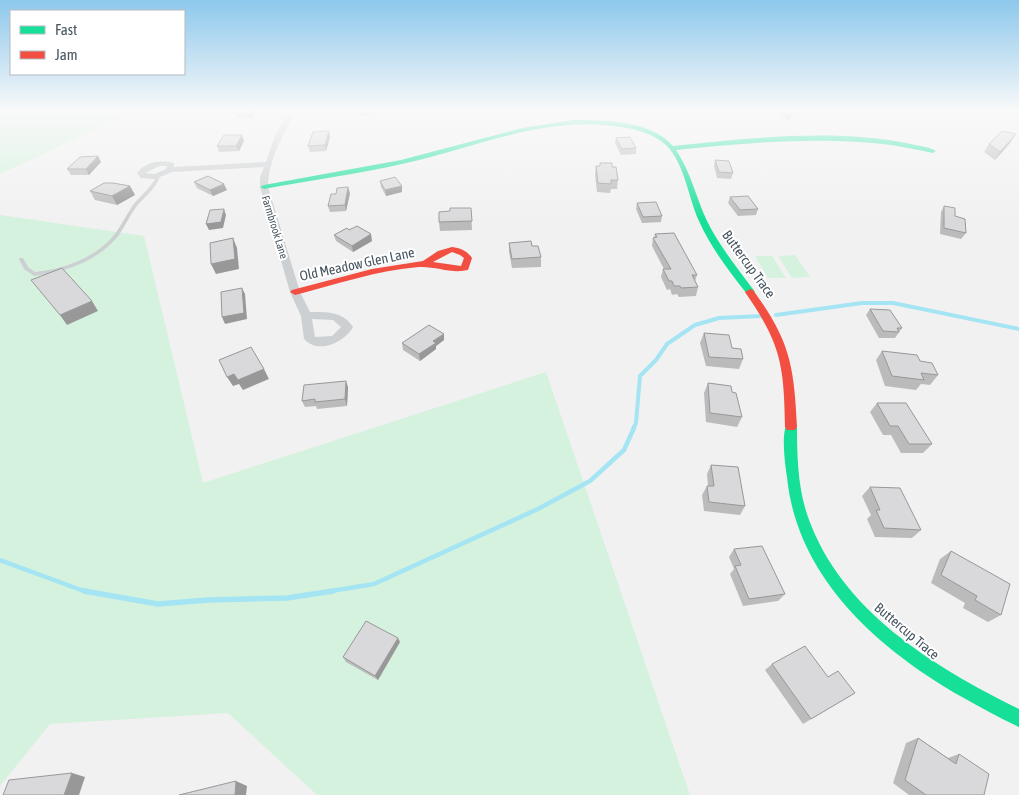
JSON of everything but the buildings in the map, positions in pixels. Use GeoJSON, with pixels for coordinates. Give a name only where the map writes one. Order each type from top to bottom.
{"type":"FeatureCollection","features":[{"type":"Feature","properties":{"kind":"street","name":"Farmbrook Lane"},"geometry":{"type":"LineString","coordinates":[[274,147],[268,164],[264,187],[295,292],[306,316]]}},
{"type":"Feature","properties":{"kind":"street"},"geometry":{"type":"LineString","coordinates":[[264,187],[421,158],[459,147]]}},
{"type":"Feature","properties":{"kind":"street"},"geometry":{"type":"LineString","coordinates":[[672,148],[680,147]]}},
{"type":"Feature","properties":{"kind":"street"},"geometry":{"type":"LineString","coordinates":[[910,147],[933,152]]}},
{"type":"Feature","properties":{"kind":"street","name":"Buttercup Trace"},"geometry":{"type":"LineString","coordinates":[[672,148],[680,160],[691,196],[704,225],[724,258],[763,307],[779,337],[789,374],[793,484],[796,505],[802,525],[815,552],[833,580],[857,608],[893,643],[954,686],[1019,718]]}},
{"type":"Feature","properties":{"kind":"street"},"geometry":{"type":"LineString","coordinates":[[170,170],[171,165],[156,164],[146,167],[141,173],[149,177],[158,176],[170,170],[268,164]]}},
{"type":"Feature","properties":{"kind":"street","name":"Old Meadow Glen Lane"},"geometry":{"type":"LineString","coordinates":[[295,292],[425,264]]}},
{"type":"Feature","properties":{"kind":"lane"},"geometry":{"type":"LineString","coordinates":[[21,259],[26,268],[34,274],[49,273],[93,255],[114,238],[136,204],[156,184],[158,176]]}},
{"type":"Feature","properties":{"kind":"green space"},"geometry":{"type":"Polygon","coordinates":[[[0,147],[57,147],[0,174],[0,147]]]}},
{"type":"Feature","properties":{"kind":"green space"},"geometry":{"type":"Polygon","coordinates":[[[0,215],[144,236],[203,483],[546,372],[690,795],[317,795],[228,713],[50,724],[0,786],[0,215]]]}},
{"type":"Feature","properties":{"kind":"green space"},"geometry":{"type":"Polygon","coordinates":[[[795,255],[810,277],[792,278],[778,256],[795,255]]]}},
{"type":"Feature","properties":{"kind":"green space"},"geometry":{"type":"Polygon","coordinates":[[[755,256],[772,256],[786,278],[768,278],[755,256]]]}},
{"type":"Feature","properties":{"kind":"waterway"},"geometry":{"type":"LineString","coordinates":[[776,315],[862,303],[893,303],[1019,329]]}},
{"type":"Feature","properties":{"kind":"waterway"},"geometry":{"type":"LineString","coordinates":[[633,429],[636,423],[640,376],[656,360],[667,344],[695,325],[719,318],[762,316]]}},
{"type":"Feature","properties":{"kind":"waterway"},"geometry":{"type":"LineString","coordinates":[[325,592],[374,584],[538,509],[590,481],[624,450],[634,428]]}},
{"type":"Feature","properties":{"kind":"waterway"},"geometry":{"type":"LineString","coordinates":[[0,560],[91,592]]}},
{"type":"Feature","properties":{"kind":"waterway"},"geometry":{"type":"LineString","coordinates":[[84,591],[158,604],[208,600],[287,598],[333,591]]}},
{"type":"Feature","properties":{"kind":"traffic: fast"},"geometry":{"type":"LineString","coordinates":[[264,187],[362,170],[459,147]]}},
{"type":"Feature","properties":{"kind":"traffic: fast"},"geometry":{"type":"LineString","coordinates":[[671,147],[684,169],[698,210],[712,239],[750,292]]}},
{"type":"Feature","properties":{"kind":"traffic: fast"},"geometry":{"type":"LineString","coordinates":[[672,148],[682,147]]}},
{"type":"Feature","properties":{"kind":"traffic: fast"},"geometry":{"type":"LineString","coordinates":[[916,147],[933,151]]}},
{"type":"Feature","properties":{"kind":"traffic: fast"},"geometry":{"type":"LineString","coordinates":[[791,427],[794,484],[801,517],[815,552],[836,584],[860,612],[920,662],[986,702],[1019,718]]}},
{"type":"Feature","properties":{"kind":"traffic: jam"},"geometry":{"type":"LineString","coordinates":[[295,292],[403,266],[425,264],[459,269],[465,268],[468,258],[458,250],[452,250],[435,256],[425,264]]}},
{"type":"Feature","properties":{"kind":"traffic: jam"},"geometry":{"type":"LineString","coordinates":[[750,292],[773,326],[780,341],[787,370],[791,427]]}}]}
